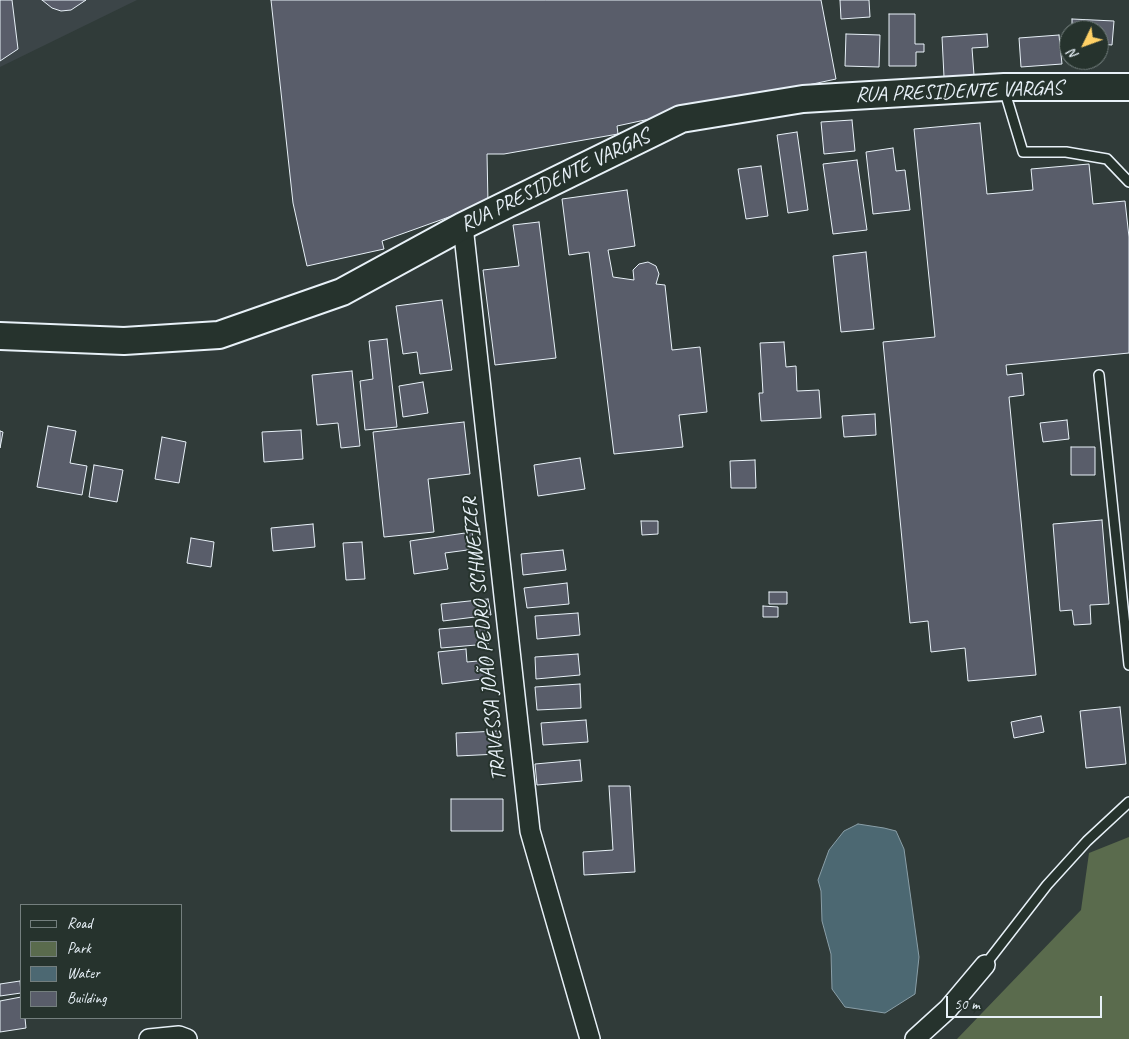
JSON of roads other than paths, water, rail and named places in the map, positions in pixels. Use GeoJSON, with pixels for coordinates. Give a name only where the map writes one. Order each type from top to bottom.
{"type":"FeatureCollection","features":[{"type":"Feature","properties":{"kind":"main road","name":"RUA PRESIDENTE VARGAS"},"geometry":{"type":"LineString","coordinates":[[0,336],[124,341],[219,335],[342,292],[463,226],[681,119],[803,99],[1004,87],[1129,87]]}},
{"type":"Feature","properties":{"kind":"street","name":"TRAVESSA JOÃO PEDRO SCHWEIZER"},"geometry":{"type":"LineString","coordinates":[[463,226],[530,832],[590,1039]]}},
{"type":"Feature","properties":{"kind":"street"},"geometry":{"type":"LineString","coordinates":[[916,1039],[948,1009],[985,965]]}},
{"type":"Feature","properties":{"kind":"street"},"geometry":{"type":"LineString","coordinates":[[149,1039],[179,1036],[187,1039]]}},
{"type":"Feature","properties":{"kind":"lane"},"geometry":{"type":"LineString","coordinates":[[1004,87],[1023,152],[1066,152],[1107,159],[1129,182]]}},
{"type":"Feature","properties":{"kind":"lane"},"geometry":{"type":"LineString","coordinates":[[1098,375],[1129,665]]}},
{"type":"Feature","properties":{"kind":"lane"},"geometry":{"type":"LineString","coordinates":[[985,965],[1047,885],[1087,841],[1129,802]]}},
{"type":"Feature","properties":{"kind":"water"},"geometry":{"type":"Polygon","coordinates":[[[858,824],[896,831],[904,849],[919,957],[915,994],[885,1013],[845,1007],[832,989],[831,954],[822,921],[821,891],[818,880],[829,850],[844,831],[858,824]]]}}]}
